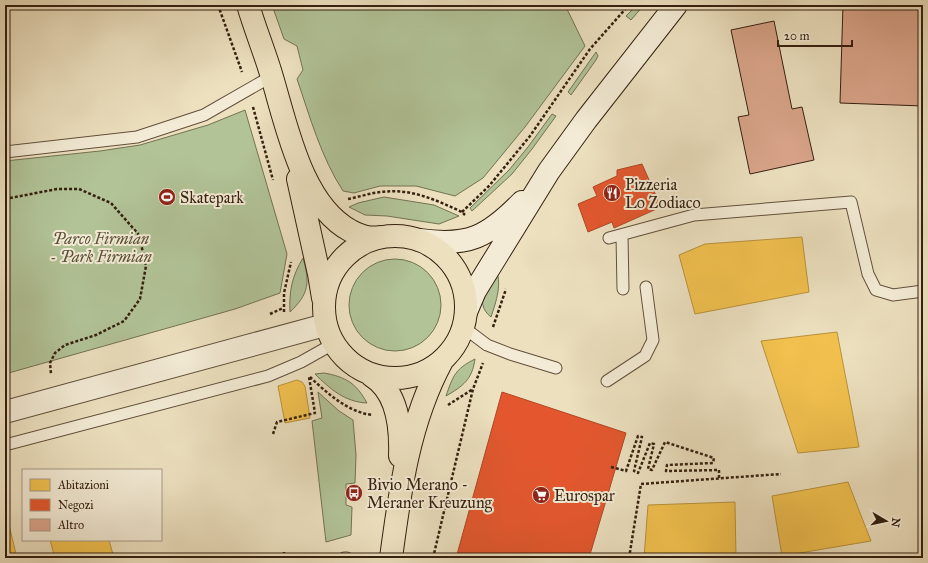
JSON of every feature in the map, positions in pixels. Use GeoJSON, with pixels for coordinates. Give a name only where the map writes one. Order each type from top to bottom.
{"type":"FeatureCollection","features":[{"type":"Feature","properties":{"kind":"main road"},"geometry":{"type":"LineString","coordinates":[[248,5],[272,76],[289,135],[319,274],[329,335],[343,358],[357,368],[381,381],[390,394],[394,405],[399,425],[400,452],[397,506],[390,558]]}},
{"type":"Feature","properties":{"kind":"main road"},"geometry":{"type":"LineString","coordinates":[[397,506],[414,428],[427,391],[443,360],[455,345],[475,291],[549,171],[586,120],[676,5]]}},
{"type":"Feature","properties":{"kind":"main road"},"geometry":{"type":"LineString","coordinates":[[289,135],[309,186],[330,215],[344,227],[359,236],[370,238],[381,236],[407,236],[420,240],[446,243],[472,239],[484,233],[515,208],[549,171]]}},
{"type":"Feature","properties":{"kind":"main road"},"geometry":{"type":"LineString","coordinates":[[329,335],[324,292],[338,263],[357,246],[381,236]]}},
{"type":"Feature","properties":{"kind":"main road"},"geometry":{"type":"LineString","coordinates":[[420,240],[439,250],[454,266],[461,280],[465,296],[465,319]]}},
{"type":"Feature","properties":{"kind":"main road"},"geometry":{"type":"LineString","coordinates":[[5,412],[329,335]]}},
{"type":"Feature","properties":{"kind":"main road"},"geometry":{"type":"LineString","coordinates":[[372,376],[401,379],[416,376],[443,360]]}},
{"type":"Feature","properties":{"kind":"lane"},"geometry":{"type":"LineString","coordinates":[[5,152],[137,137],[204,115],[272,76]]}},
{"type":"Feature","properties":{"kind":"lane"},"geometry":{"type":"LineString","coordinates":[[609,238],[694,215],[851,202],[868,274],[876,290],[893,295],[923,291]]}},
{"type":"Feature","properties":{"kind":"lane"},"geometry":{"type":"LineString","coordinates":[[622,235],[623,289]]}},
{"type":"Feature","properties":{"kind":"lane"},"geometry":{"type":"LineString","coordinates":[[607,381],[645,356],[654,340],[646,287]]}},
{"type":"Feature","properties":{"kind":"lane"},"geometry":{"type":"LineString","coordinates":[[465,319],[487,345],[510,354],[556,368]]}},
{"type":"Feature","properties":{"kind":"lane"},"geometry":{"type":"LineString","coordinates":[[5,445],[268,376],[301,362],[329,335]]}},
{"type":"Feature","properties":{"kind":"path"},"geometry":{"type":"LineString","coordinates":[[218,5],[248,90],[275,187]]}},
{"type":"Feature","properties":{"kind":"path"},"geometry":{"type":"LineString","coordinates":[[346,200],[382,192],[410,192],[434,199],[462,212],[489,186],[530,136],[590,48],[629,5]]}},
{"type":"Feature","properties":{"kind":"path"},"geometry":{"type":"LineString","coordinates":[[5,199],[57,189],[79,189],[111,203],[139,235],[146,266],[140,299],[124,321],[96,335],[65,345],[55,353],[50,363],[51,374]]}},
{"type":"Feature","properties":{"kind":"path"},"geometry":{"type":"LineString","coordinates":[[284,316],[284,293],[292,260]]}},
{"type":"Feature","properties":{"kind":"path"},"geometry":{"type":"LineString","coordinates":[[433,558],[473,389],[482,364]]}},
{"type":"Feature","properties":{"kind":"path"},"geometry":{"type":"LineString","coordinates":[[272,434],[277,422],[315,413],[308,375],[335,400],[366,414]]}},
{"type":"Feature","properties":{"kind":"path"},"geometry":{"type":"LineString","coordinates":[[442,409],[473,389]]}},
{"type":"Feature","properties":{"kind":"path"},"geometry":{"type":"LineString","coordinates":[[611,467],[626,471],[638,436],[642,437],[634,471],[638,473],[650,443],[654,444],[648,468],[652,470],[665,442],[714,458],[714,463],[667,465],[666,471],[719,470],[719,479]]}},
{"type":"Feature","properties":{"kind":"path"},"geometry":{"type":"LineString","coordinates":[[629,558],[641,484],[781,474]]}},
{"type":"Feature","properties":{"kind":"path"},"geometry":{"type":"LineString","coordinates":[[284,552],[284,558]]}},
{"type":"Feature","properties":{"kind":"green space"},"geometry":{"type":"Polygon","coordinates":[[[272,5],[565,5],[585,46],[525,127],[483,178],[455,196],[416,186],[380,186],[354,193],[343,191],[322,151],[297,79],[303,70],[297,46],[284,39],[272,5]]]}},
{"type":"Feature","properties":{"kind":"green space"},"geometry":{"type":"Polygon","coordinates":[[[637,5],[644,5],[631,20],[626,16],[637,5]]]}},
{"type":"Feature","properties":{"kind":"green space"},"geometry":{"type":"Polygon","coordinates":[[[596,52],[598,56],[596,60],[571,95],[568,92],[596,52]]]}},
{"type":"Feature","properties":{"kind":"green space","name":"Parco Firmian - Park Firmian"},"geometry":{"type":"Polygon","coordinates":[[[245,110],[287,254],[280,293],[235,309],[5,374],[5,161],[100,151],[140,145],[208,125],[245,110]]]}},
{"type":"Feature","properties":{"kind":"green space"},"geometry":{"type":"Polygon","coordinates":[[[552,114],[556,116],[512,174],[472,211],[470,208],[509,170],[552,114]]]}},
{"type":"Feature","properties":{"kind":"green space"},"geometry":{"type":"Polygon","coordinates":[[[384,197],[434,205],[459,216],[439,224],[387,216],[365,215],[349,207],[358,203],[384,197]]]}},
{"type":"Feature","properties":{"kind":"green space"},"geometry":{"type":"Polygon","coordinates":[[[303,258],[307,274],[306,288],[301,299],[290,312],[292,284],[296,271],[303,258]]]}},
{"type":"Feature","properties":{"kind":"green space"},"geometry":{"type":"Polygon","coordinates":[[[395,259],[413,262],[428,272],[438,287],[441,305],[438,323],[428,338],[413,348],[395,351],[377,348],[362,338],[352,323],[349,305],[352,287],[362,272],[377,262],[395,259]]]}},
{"type":"Feature","properties":{"kind":"green space"},"geometry":{"type":"Polygon","coordinates":[[[495,268],[499,286],[497,299],[491,317],[483,306],[483,300],[486,287],[495,268]]]}},
{"type":"Feature","properties":{"kind":"green space"},"geometry":{"type":"Polygon","coordinates":[[[475,359],[472,372],[466,382],[446,396],[453,378],[459,370],[475,359]]]}},
{"type":"Feature","properties":{"kind":"green space"},"geometry":{"type":"Polygon","coordinates":[[[324,373],[350,382],[359,390],[367,403],[352,400],[338,394],[315,374],[324,373]]]}},
{"type":"Feature","properties":{"kind":"green space"},"geometry":{"type":"Polygon","coordinates":[[[318,392],[339,411],[353,420],[356,455],[355,483],[346,484],[346,505],[352,507],[351,535],[326,542],[312,421],[322,418],[318,392]]]}},
{"type":"Feature","properties":{"kind":"building: Abitazioni"},"geometry":{"type":"Polygon","coordinates":[[[802,237],[809,292],[695,314],[679,255],[705,244],[802,237]]]}},
{"type":"Feature","properties":{"kind":"building: Abitazioni"},"geometry":{"type":"Polygon","coordinates":[[[837,332],[859,447],[798,453],[761,341],[837,332]]]}},
{"type":"Feature","properties":{"kind":"building: Abitazioni"},"geometry":{"type":"Polygon","coordinates":[[[297,380],[302,382],[305,386],[310,418],[285,423],[278,386],[297,380]]]}},
{"type":"Feature","properties":{"kind":"building: Abitazioni"},"geometry":{"type":"Polygon","coordinates":[[[848,482],[871,541],[782,556],[772,496],[848,482]]]}},
{"type":"Feature","properties":{"kind":"building: Abitazioni"},"geometry":{"type":"Polygon","coordinates":[[[735,502],[736,558],[644,558],[648,505],[735,502]]]}},
{"type":"Feature","properties":{"kind":"building: Abitazioni"},"geometry":{"type":"Polygon","coordinates":[[[5,508],[16,554],[5,557],[5,508]]]}},
{"type":"Feature","properties":{"kind":"building: Abitazioni"},"geometry":{"type":"Polygon","coordinates":[[[50,541],[109,541],[114,558],[55,558],[50,541]]]}},
{"type":"Feature","properties":{"kind":"building: Negozi"},"geometry":{"type":"Polygon","coordinates":[[[642,164],[661,207],[614,228],[612,222],[588,232],[578,204],[597,196],[593,187],[617,176],[617,170],[642,164]]]}},
{"type":"Feature","properties":{"kind":"building: Negozi","name":"Eurospar"},"geometry":{"type":"Polygon","coordinates":[[[502,392],[626,433],[589,558],[456,558],[502,392]]]}},
{"type":"Feature","properties":{"kind":"building: Altro"},"geometry":{"type":"Polygon","coordinates":[[[843,5],[923,5],[923,106],[840,103],[843,5]]]}},
{"type":"Feature","properties":{"kind":"building: Altro"},"geometry":{"type":"Polygon","coordinates":[[[774,21],[792,109],[802,107],[814,160],[750,174],[738,117],[749,115],[731,30],[774,21]]]}},
{"type":"Feature","properties":{"kind":"place","name":"Pizzeria Lo Zodiaco"},"geometry":{"type":"Point","coordinates":[612,193]}},
{"type":"Feature","properties":{"kind":"place","name":"Skatepark"},"geometry":{"type":"Point","coordinates":[167,197]}},
{"type":"Feature","properties":{"kind":"place","name":"Bivio Merano - Meraner Kreuzung"},"geometry":{"type":"Point","coordinates":[354,493]}},
{"type":"Feature","properties":{"kind":"place","name":"Eurospar"},"geometry":{"type":"Point","coordinates":[541,495]}}]}
